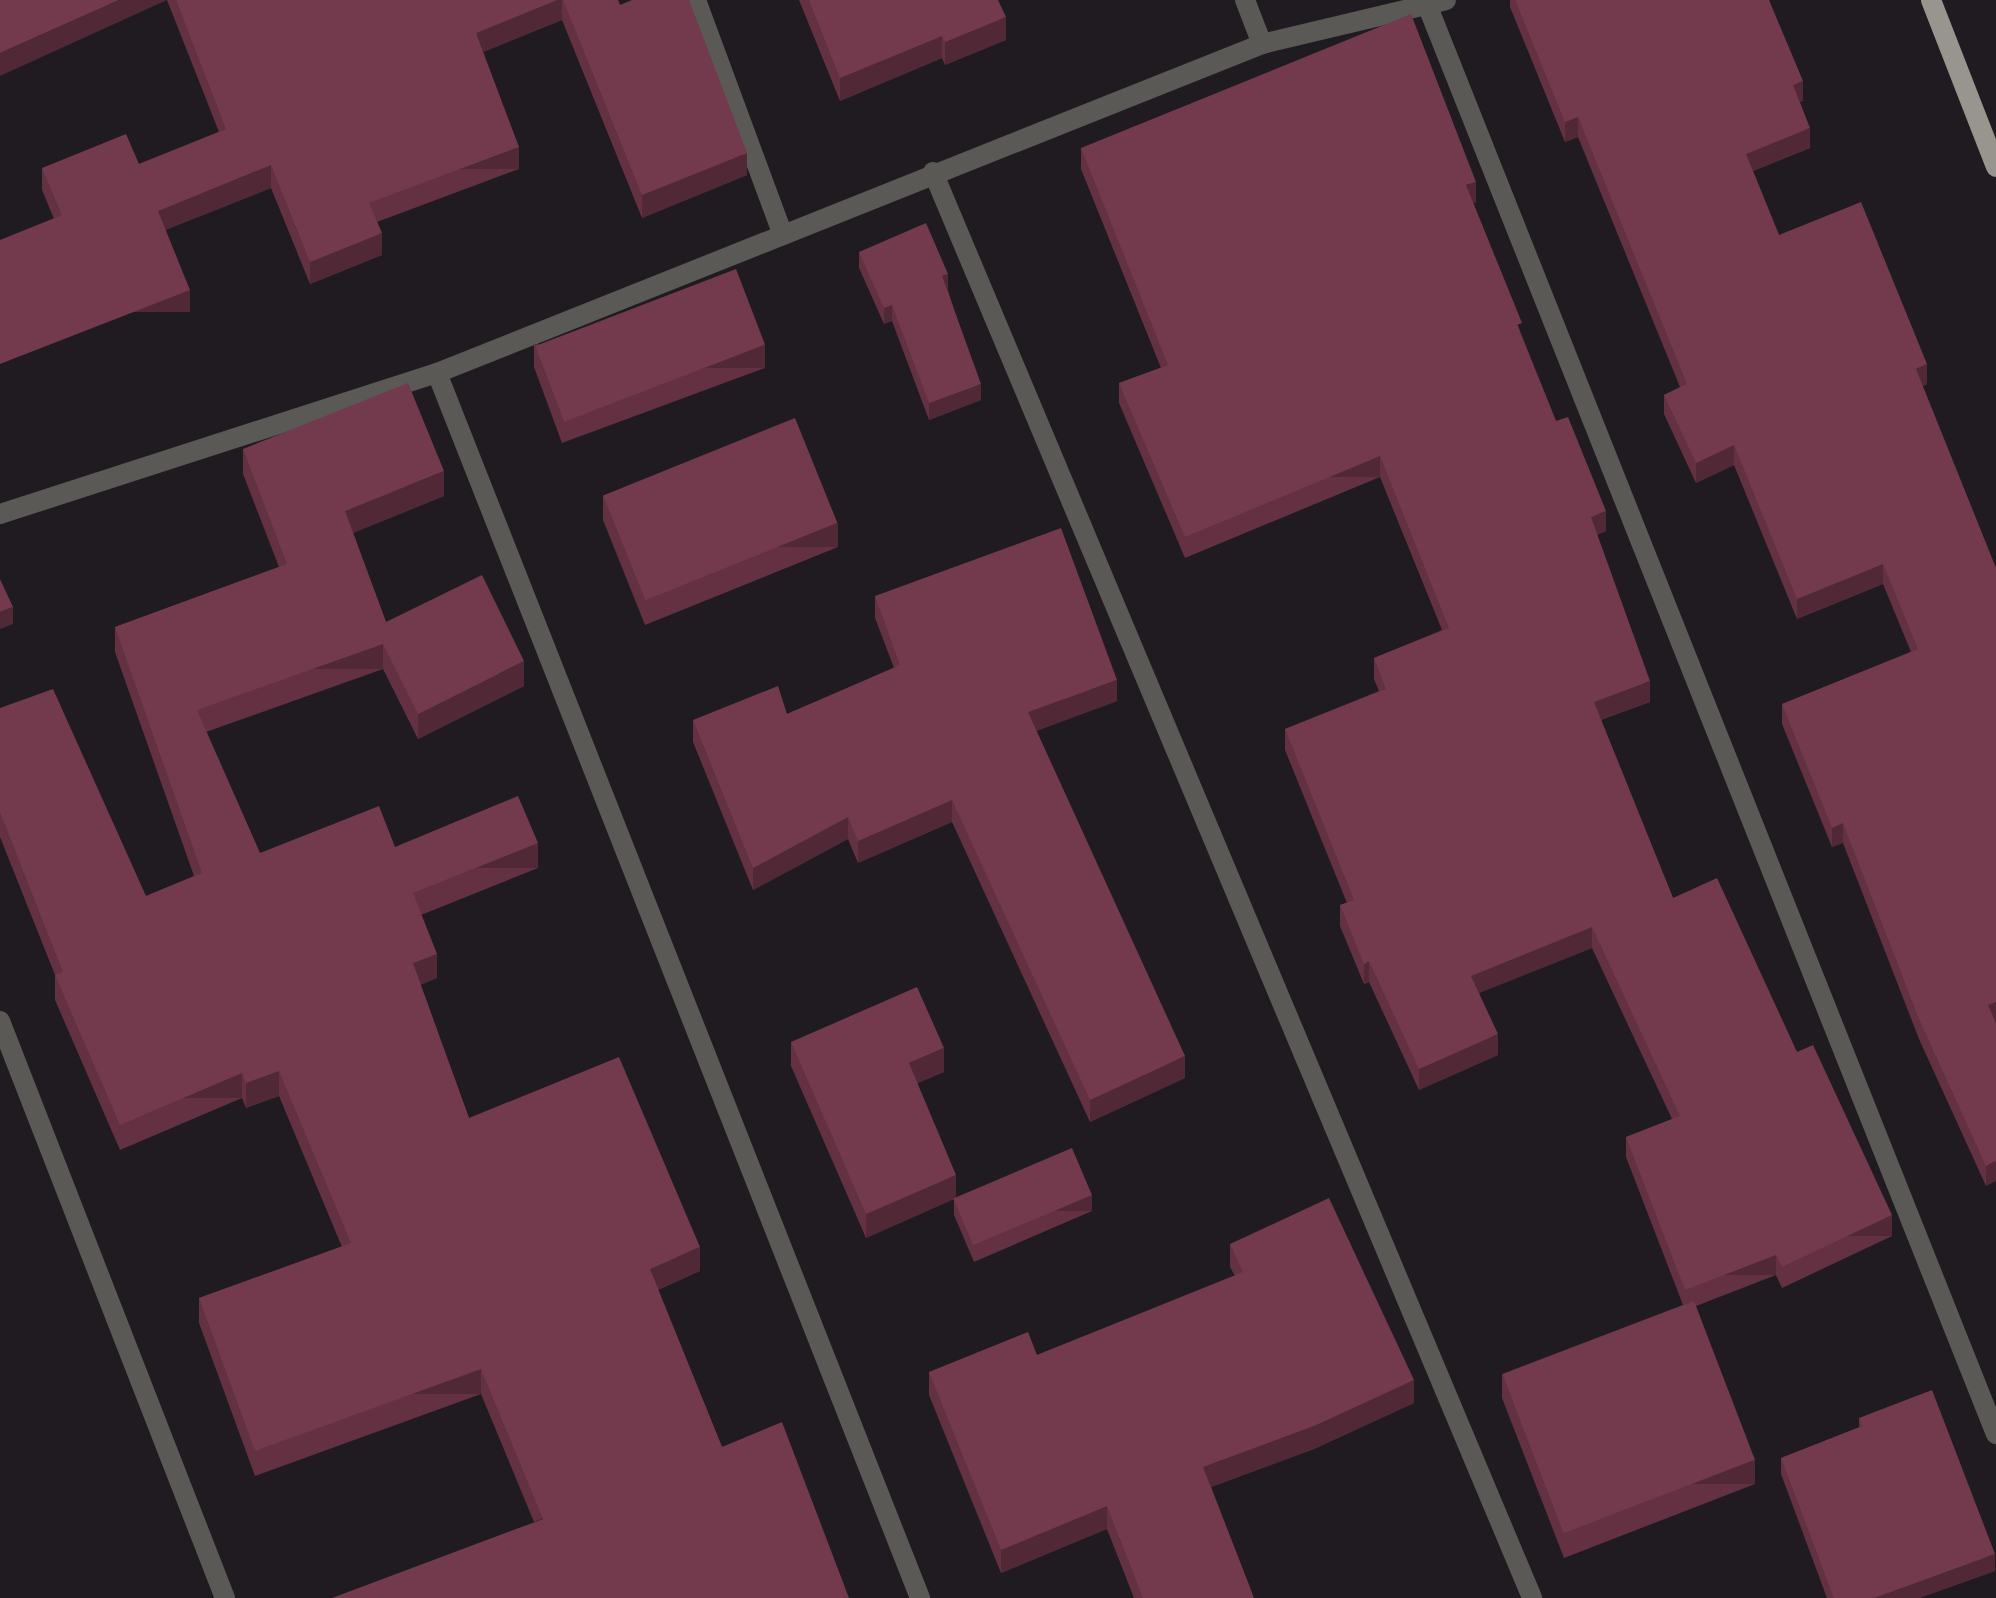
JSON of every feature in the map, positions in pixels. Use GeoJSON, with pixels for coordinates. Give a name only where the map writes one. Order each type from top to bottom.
{"type":"FeatureCollection","features":[{"type":"Feature","properties":{"kind":"main road"},"geometry":{"type":"LineString","coordinates":[[1931,0],[1996,167]]}},
{"type":"Feature","properties":{"kind":"street"},"geometry":{"type":"LineString","coordinates":[[696,0],[782,232]]}},
{"type":"Feature","properties":{"kind":"street"},"geometry":{"type":"LineString","coordinates":[[1245,0],[1262,44]]}},
{"type":"Feature","properties":{"kind":"street"},"geometry":{"type":"LineString","coordinates":[[0,514],[437,373],[782,232],[1262,44],[1437,4],[1996,1434]]}},
{"type":"Feature","properties":{"kind":"street"},"geometry":{"type":"LineString","coordinates":[[933,172],[1532,1598]]}},
{"type":"Feature","properties":{"kind":"street"},"geometry":{"type":"LineString","coordinates":[[437,373],[920,1598]]}},
{"type":"Feature","properties":{"kind":"street"},"geometry":{"type":"LineString","coordinates":[[0,1021],[225,1598]]}},
{"type":"Feature","properties":{"kind":"building"},"geometry":{"type":"Polygon","coordinates":[[[0,0],[119,0],[0,53],[0,0]]]}},
{"type":"Feature","properties":{"kind":"building"},"geometry":{"type":"Polygon","coordinates":[[[176,0],[557,0],[476,33],[519,147],[369,203],[382,233],[310,262],[271,165],[158,211],[190,290],[0,364],[0,240],[62,215],[42,168],[126,134],[139,164],[226,129],[176,0]]]}},
{"type":"Feature","properties":{"kind":"building"},"geometry":{"type":"Polygon","coordinates":[[[563,0],[618,0],[620,5],[632,0],[689,0],[747,153],[642,195],[563,0]]]}},
{"type":"Feature","properties":{"kind":"building"},"geometry":{"type":"Polygon","coordinates":[[[809,0],[998,0],[1006,17],[945,42],[942,36],[840,78],[809,0]]]}},
{"type":"Feature","properties":{"kind":"building"},"geometry":{"type":"Polygon","coordinates":[[[1515,0],[1769,0],[1803,81],[1793,85],[1810,128],[1746,154],[1779,235],[1861,202],[1927,364],[1916,369],[1996,568],[1996,1002],[1988,1005],[1996,1023],[1996,1161],[1986,1166],[1919,1019],[1843,823],[1832,828],[1782,704],[1918,649],[1883,564],[1797,599],[1734,445],[1696,463],[1664,395],[1687,384],[1578,117],[1565,122],[1515,0]]]}},
{"type":"Feature","properties":{"kind":"building"},"geometry":{"type":"Polygon","coordinates":[[[1411,14],[1476,182],[1466,185],[1522,323],[1517,325],[1556,421],[1568,417],[1606,511],[1591,517],[1650,681],[1594,702],[1673,898],[1717,878],[1797,1052],[1813,1045],[1892,1215],[1782,1267],[1776,1255],[1685,1290],[1626,1137],[1680,1116],[1592,927],[1471,976],[1498,1034],[1419,1069],[1369,961],[1364,964],[1340,905],[1354,900],[1285,729],[1386,689],[1374,658],[1449,628],[1380,456],[1185,537],[1119,383],[1168,365],[1081,148],[1411,14]]]}},
{"type":"Feature","properties":{"kind":"building"},"geometry":{"type":"Polygon","coordinates":[[[926,223],[948,274],[942,276],[981,384],[929,403],[892,305],[884,308],[859,252],[926,223]]]}},
{"type":"Feature","properties":{"kind":"building"},"geometry":{"type":"Polygon","coordinates":[[[736,269],[765,345],[564,422],[535,346],[736,269]]]}},
{"type":"Feature","properties":{"kind":"building"},"geometry":{"type":"Polygon","coordinates":[[[408,383],[444,471],[345,511],[386,622],[482,575],[524,661],[418,714],[383,644],[197,710],[260,853],[379,806],[395,847],[518,796],[538,843],[413,893],[437,954],[413,963],[469,1118],[619,1057],[700,1247],[650,1269],[722,1447],[782,1422],[849,1598],[332,1598],[543,1519],[481,1369],[255,1451],[199,1298],[351,1243],[279,1071],[246,1083],[242,1073],[120,1125],[55,975],[63,972],[0,812],[0,708],[53,689],[146,896],[202,873],[115,627],[287,564],[243,449],[408,383]]]}},
{"type":"Feature","properties":{"kind":"building"},"geometry":{"type":"Polygon","coordinates":[[[795,418],[837,523],[645,600],[603,496],[795,418]]]}},
{"type":"Feature","properties":{"kind":"building"},"geometry":{"type":"Polygon","coordinates":[[[1061,528],[1117,680],[1028,712],[1185,1056],[1090,1100],[952,800],[858,841],[848,817],[753,868],[693,720],[778,686],[787,714],[900,665],[875,596],[1061,528]]]}},
{"type":"Feature","properties":{"kind":"building"},"geometry":{"type":"Polygon","coordinates":[[[0,579],[13,607],[0,612],[0,579]]]}},
{"type":"Feature","properties":{"kind":"building"},"geometry":{"type":"Polygon","coordinates":[[[917,987],[944,1048],[909,1063],[956,1175],[866,1214],[791,1042],[917,987]]]}},
{"type":"Feature","properties":{"kind":"building"},"geometry":{"type":"Polygon","coordinates":[[[1072,1148],[1092,1195],[973,1245],[953,1198],[1072,1148]]]}},
{"type":"Feature","properties":{"kind":"building"},"geometry":{"type":"Polygon","coordinates":[[[1329,1198],[1414,1380],[1314,1426],[1203,1467],[1254,1598],[1143,1598],[1107,1506],[1001,1550],[929,1372],[1028,1332],[1037,1355],[1243,1272],[1230,1244],[1329,1198]]]}},
{"type":"Feature","properties":{"kind":"building"},"geometry":{"type":"Polygon","coordinates":[[[1694,1301],[1755,1460],[1564,1533],[1503,1374],[1694,1301]]]}},
{"type":"Feature","properties":{"kind":"building"},"geometry":{"type":"Polygon","coordinates":[[[1932,1390],[1995,1554],[1874,1598],[1834,1598],[1781,1458],[1862,1426],[1859,1418],[1932,1390]]]}}]}
